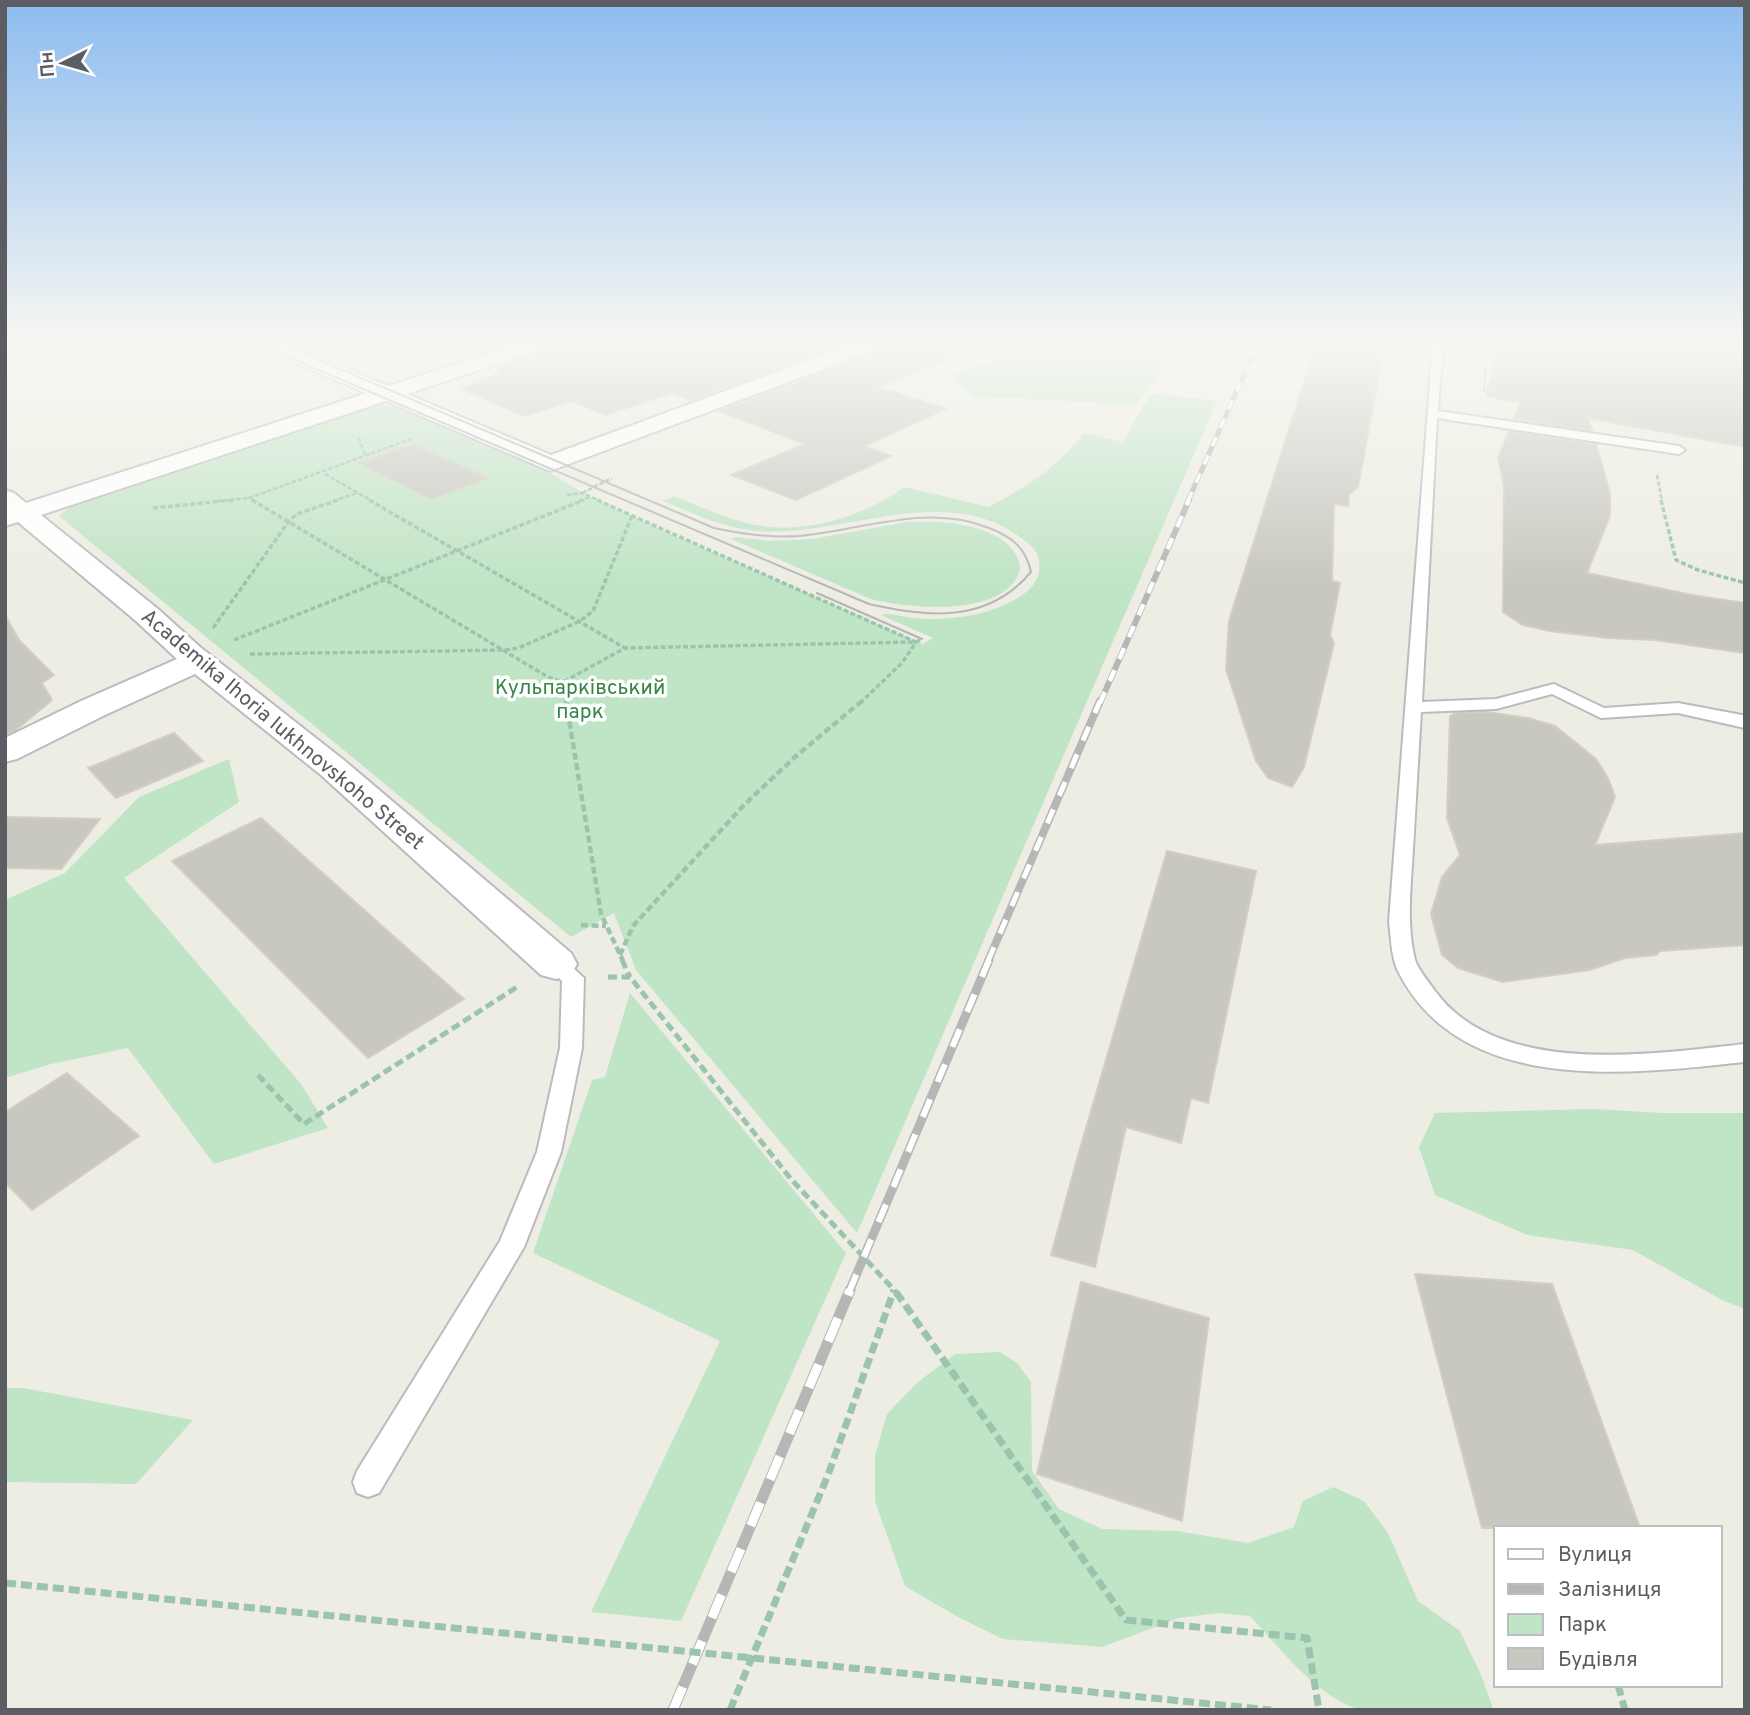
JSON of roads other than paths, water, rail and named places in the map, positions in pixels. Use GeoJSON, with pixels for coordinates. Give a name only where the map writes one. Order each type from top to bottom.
{"type":"FeatureCollection","features":[{"type":"Feature","properties":{"kind":"street"},"geometry":{"type":"LineString","coordinates":[[12,509],[293,423]]}},
{"type":"Feature","properties":{"kind":"street"},"geometry":{"type":"LineString","coordinates":[[455,423],[550,464],[660,423]]}},
{"type":"Feature","properties":{"kind":"street","name":"Academika Ihoria Iukhnovskoho Street"},"geometry":{"type":"LineString","coordinates":[[12,509],[203,648],[333,768],[565,971]]}},
{"type":"Feature","properties":{"kind":"street"},"geometry":{"type":"LineString","coordinates":[[5,752],[203,648]]}},
{"type":"Feature","properties":{"kind":"lane"},"geometry":{"type":"LineString","coordinates":[[1431,423],[1399,922],[1407,968],[1440,1015],[1483,1043],[1558,1062],[1650,1062],[1745,1053]]}},
{"type":"Feature","properties":{"kind":"lane"},"geometry":{"type":"LineString","coordinates":[[1494,423],[1679,450]]}},
{"type":"Feature","properties":{"kind":"lane"},"geometry":{"type":"LineString","coordinates":[[1412,707],[1496,704],[1553,688],[1601,713],[1678,708],[1745,723]]}},
{"type":"Feature","properties":{"kind":"lane"},"geometry":{"type":"LineString","coordinates":[[368,1482],[511,1247],[549,1153],[571,1048],[565,971]]}},
{"type":"Feature","properties":{"kind":"tram line"},"geometry":{"type":"LineString","coordinates":[[443,423],[869,604],[935,613],[977,608],[1014,589],[1031,572],[1026,556],[1017,544],[1005,535],[966,521],[942,518],[895,520],[799,536],[756,535],[714,528],[467,423]]}},
{"type":"Feature","properties":{"kind":"tram line"},"geometry":{"type":"LineString","coordinates":[[817,593],[922,639]]}},
{"type":"Feature","properties":{"kind":"railway"},"geometry":{"type":"LineString","coordinates":[[1188,501],[1223,423]]}},
{"type":"Feature","properties":{"kind":"railway"},"geometry":{"type":"LineString","coordinates":[[1100,703],[1189,500]]}},
{"type":"Feature","properties":{"kind":"railway"},"geometry":{"type":"LineString","coordinates":[[988,961],[1100,701]]}},
{"type":"Feature","properties":{"kind":"railway"},"geometry":{"type":"LineString","coordinates":[[849,1292],[989,960]]}},
{"type":"Feature","properties":{"kind":"railway"},"geometry":{"type":"LineString","coordinates":[[673,1710],[850,1290]]}},
{"type":"Feature","properties":{"kind":"park label","name":"Кульпарківський парк"},"geometry":{"type":"Point","coordinates":[580,699]}}]}
